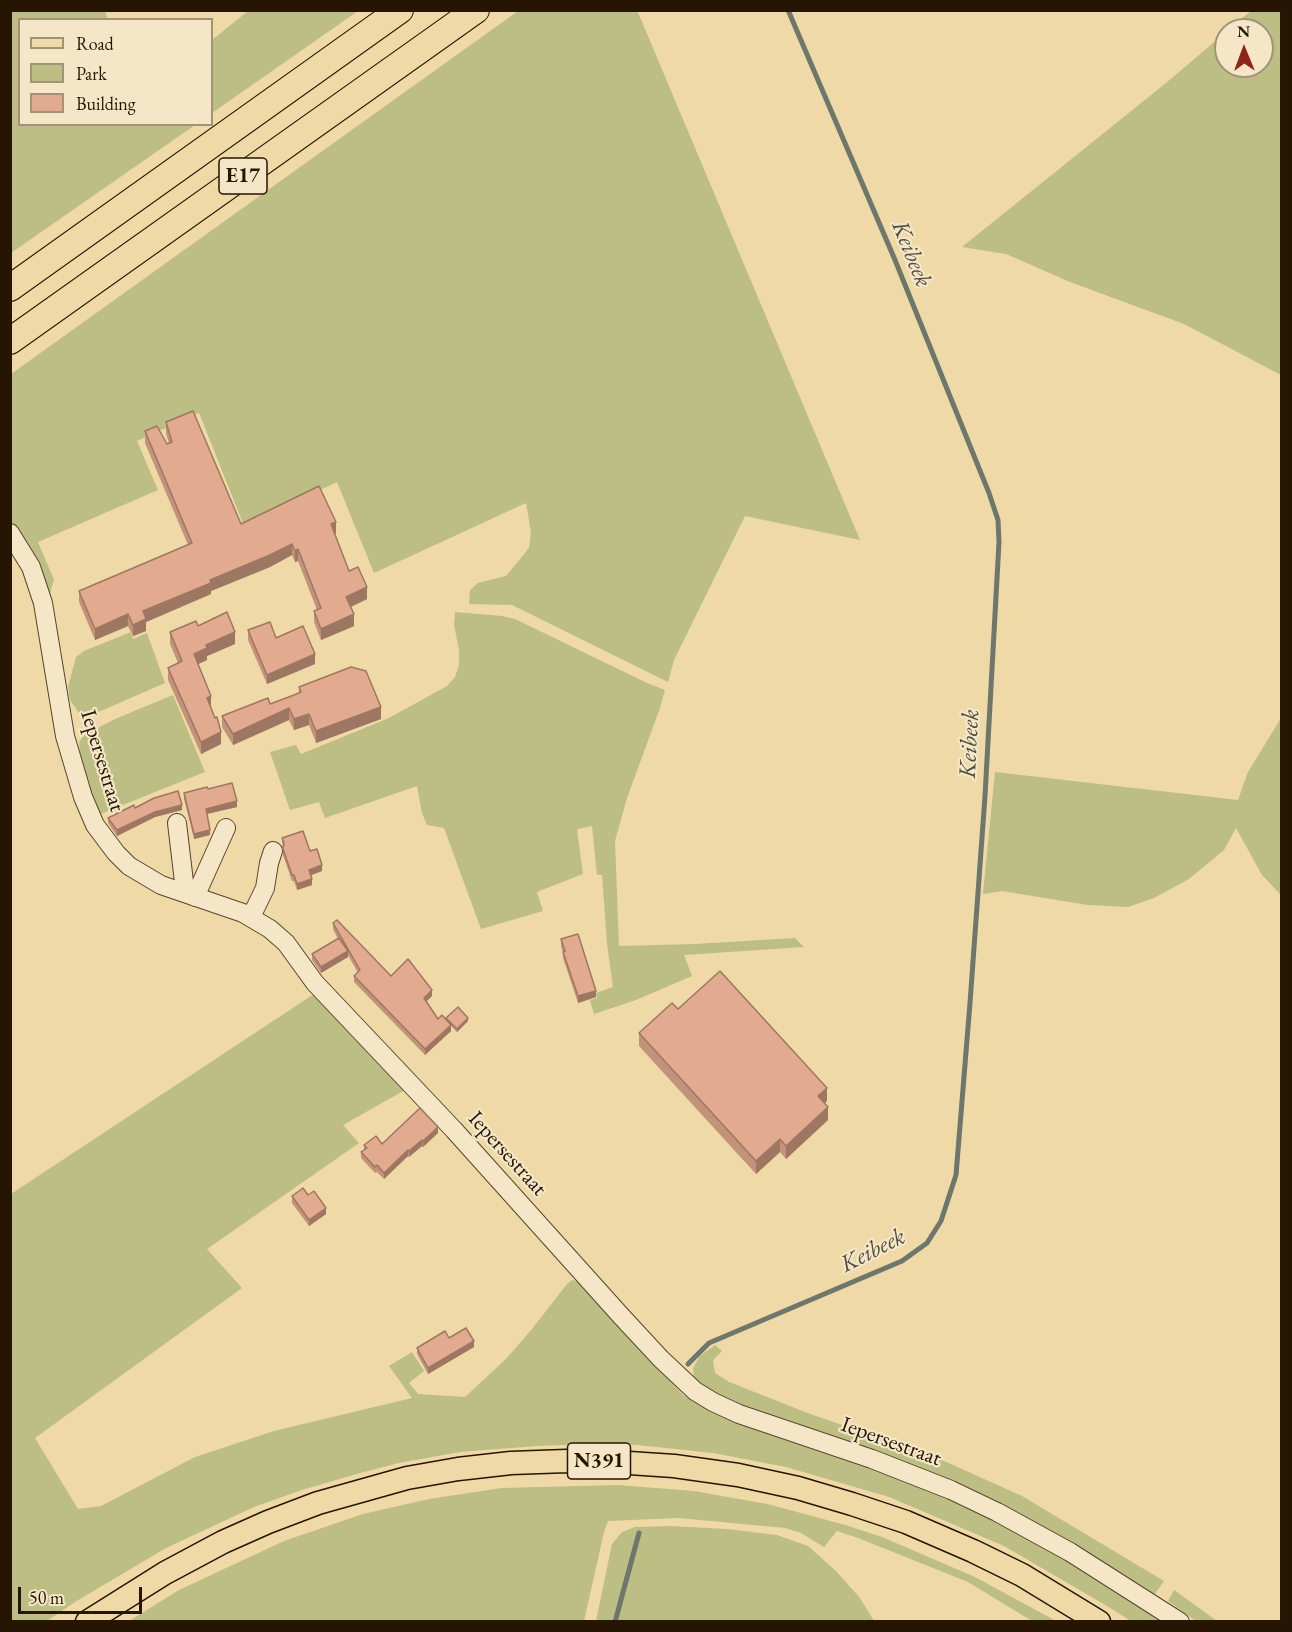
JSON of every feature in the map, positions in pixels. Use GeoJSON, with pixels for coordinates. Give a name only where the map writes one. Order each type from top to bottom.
{"type":"FeatureCollection","features":[{"type":"Feature","properties":{"kind":"highway","name":"E17"},"geometry":{"type":"LineString","coordinates":[[10,288],[400,10]]}},
{"type":"Feature","properties":{"kind":"highway","name":"E17"},"geometry":{"type":"LineString","coordinates":[[10,340],[476,10]]}},
{"type":"Feature","properties":{"kind":"main road","name":"N391"},"geometry":{"type":"LineString","coordinates":[[93,1618],[223,1542],[318,1503],[428,1475],[511,1463],[567,1461],[674,1466],[738,1475],[798,1488],[852,1504],[906,1522],[973,1551],[1022,1575],[1099,1622]]}},
{"type":"Feature","properties":{"kind":"street","name":"Iepersestraat"},"geometry":{"type":"LineString","coordinates":[[10,533],[31,567],[43,603],[65,736],[83,797],[95,825],[129,866],[161,885],[251,917],[286,943],[315,983],[454,1130],[661,1359],[695,1390],[713,1402],[739,1414],[872,1459],[951,1490],[997,1512],[1070,1552],[1180,1622]]}},
{"type":"Feature","properties":{"kind":"street"},"geometry":{"type":"LineString","coordinates":[[177,824],[184,882],[188,894]]}},
{"type":"Feature","properties":{"kind":"street"},"geometry":{"type":"LineString","coordinates":[[188,894],[226,828]]}},
{"type":"Feature","properties":{"kind":"street"},"geometry":{"type":"LineString","coordinates":[[251,917],[265,888],[273,851]]}},
{"type":"Feature","properties":{"kind":"green space"},"geometry":{"type":"Polygon","coordinates":[[[11,10],[105,11],[108,18],[18,18],[18,126],[194,126],[11,253],[11,10]]]}},
{"type":"Feature","properties":{"kind":"green space"},"geometry":{"type":"Polygon","coordinates":[[[248,10],[358,11],[213,112],[213,39],[248,10]]]}},
{"type":"Feature","properties":{"kind":"green space"},"geometry":{"type":"Polygon","coordinates":[[[637,10],[860,540],[745,516],[674,660],[668,682],[512,605],[469,604],[470,590],[478,583],[506,576],[529,548],[531,532],[526,503],[374,573],[337,482],[244,526],[199,413],[137,441],[158,490],[38,542],[54,580],[50,593],[11,521],[11,374],[518,11],[637,10]]]}},
{"type":"Feature","properties":{"kind":"green space"},"geometry":{"type":"Polygon","coordinates":[[[1251,11],[1281,11],[1281,375],[1184,324],[1070,282],[1006,254],[962,247],[1214,42],[1214,78],[1274,78],[1274,18],[1243,18],[1251,11]]]}},
{"type":"Feature","properties":{"kind":"green space"},"geometry":{"type":"Polygon","coordinates":[[[455,612],[515,619],[665,690],[627,798],[615,841],[619,946],[795,938],[804,947],[684,955],[692,976],[636,1000],[594,1014],[590,1000],[597,998],[596,993],[613,987],[602,875],[597,875],[592,826],[577,829],[583,874],[537,892],[543,911],[481,929],[444,828],[427,825],[422,813],[417,786],[325,818],[319,802],[290,810],[270,752],[296,745],[301,754],[389,718],[447,686],[455,677],[459,665],[459,650],[454,625],[455,612]]]}},
{"type":"Feature","properties":{"kind":"green space"},"geometry":{"type":"Polygon","coordinates":[[[131,632],[133,639],[147,633],[165,683],[87,717],[79,713],[70,700],[68,687],[76,657],[84,651],[131,632]]]}},
{"type":"Feature","properties":{"kind":"green space"},"geometry":{"type":"Polygon","coordinates":[[[173,695],[205,772],[98,815],[82,772],[79,742],[84,735],[115,719],[173,695]]]}},
{"type":"Feature","properties":{"kind":"green space"},"geometry":{"type":"Polygon","coordinates":[[[1281,718],[1281,895],[1262,875],[1236,828],[1224,850],[1189,879],[1154,898],[1128,907],[1088,905],[1002,891],[983,894],[995,772],[1238,800],[1248,772],[1281,718]]]}},
{"type":"Feature","properties":{"kind":"green space"},"geometry":{"type":"Polygon","coordinates":[[[317,992],[405,1090],[343,1125],[359,1143],[207,1249],[242,1288],[35,1438],[78,1509],[101,1506],[195,1457],[274,1431],[412,1398],[389,1366],[412,1352],[424,1371],[409,1383],[418,1394],[465,1397],[506,1359],[572,1280],[580,1282],[683,1395],[711,1411],[891,1473],[1014,1527],[1166,1621],[1131,1621],[1004,1546],[889,1497],[786,1467],[713,1453],[637,1445],[590,1444],[460,1452],[399,1463],[302,1490],[254,1507],[166,1548],[47,1621],[11,1622],[11,1194],[317,992]]]}},
{"type":"Feature","properties":{"kind":"green space"},"geometry":{"type":"Polygon","coordinates":[[[715,1345],[722,1351],[713,1360],[715,1373],[729,1382],[813,1415],[933,1456],[1022,1496],[1164,1581],[1154,1595],[1076,1550],[750,1411],[705,1389],[694,1379],[693,1368],[700,1356],[715,1345]]]}},
{"type":"Feature","properties":{"kind":"green space"},"geometry":{"type":"Polygon","coordinates":[[[618,1485],[694,1491],[767,1504],[842,1524],[882,1537],[975,1577],[1056,1621],[1032,1621],[968,1582],[837,1531],[824,1547],[801,1533],[785,1528],[679,1518],[608,1521],[584,1621],[129,1621],[179,1590],[284,1541],[363,1514],[429,1499],[502,1488],[618,1485]]]}},
{"type":"Feature","properties":{"kind":"green space"},"geometry":{"type":"Polygon","coordinates":[[[671,1526],[777,1535],[808,1546],[836,1571],[860,1598],[874,1621],[596,1621],[612,1544],[622,1532],[635,1527],[671,1526]]]}},
{"type":"Feature","properties":{"kind":"green space"},"geometry":{"type":"Polygon","coordinates":[[[1174,1590],[1217,1621],[1196,1621],[1168,1601],[1174,1590]]]}},
{"type":"Feature","properties":{"kind":"building"},"geometry":{"type":"Polygon","coordinates":[[[193,411],[241,524],[319,486],[336,522],[331,524],[349,571],[358,567],[367,587],[346,597],[354,614],[321,629],[314,611],[321,608],[298,549],[295,551],[292,544],[210,580],[211,583],[143,611],[146,619],[133,625],[128,614],[95,629],[79,591],[192,543],[145,431],[157,426],[167,444],[172,442],[166,422],[193,411]]]}},
{"type":"Feature","properties":{"kind":"building"},"geometry":{"type":"Polygon","coordinates":[[[227,612],[235,632],[206,645],[207,648],[194,654],[211,696],[207,698],[215,718],[217,717],[221,732],[201,742],[168,668],[182,661],[170,632],[196,621],[198,626],[227,612]]]}},
{"type":"Feature","properties":{"kind":"building"},"geometry":{"type":"Polygon","coordinates":[[[270,622],[276,638],[303,626],[315,654],[267,675],[248,630],[270,622]]]}},
{"type":"Feature","properties":{"kind":"building"},"geometry":{"type":"Polygon","coordinates":[[[351,667],[366,671],[381,707],[316,731],[309,714],[294,719],[289,708],[233,734],[222,716],[268,698],[270,704],[294,695],[301,692],[299,687],[351,667]]]}},
{"type":"Feature","properties":{"kind":"building"},"geometry":{"type":"Polygon","coordinates":[[[232,783],[237,801],[206,809],[210,830],[194,834],[184,793],[232,783]]]}},
{"type":"Feature","properties":{"kind":"building"},"geometry":{"type":"Polygon","coordinates":[[[178,791],[182,805],[155,812],[117,830],[108,818],[134,805],[135,808],[154,798],[178,791]]]}},
{"type":"Feature","properties":{"kind":"building"},"geometry":{"type":"Polygon","coordinates":[[[303,831],[310,851],[317,849],[322,865],[309,870],[312,879],[297,884],[283,849],[282,838],[303,831]]]}},
{"type":"Feature","properties":{"kind":"building"},"geometry":{"type":"Polygon","coordinates":[[[337,920],[391,976],[408,959],[432,990],[424,998],[438,1019],[442,1015],[451,1025],[425,1049],[354,976],[360,970],[333,923],[337,920]]]}},
{"type":"Feature","properties":{"kind":"building"},"geometry":{"type":"Polygon","coordinates":[[[578,934],[596,991],[578,996],[561,939],[578,934]]]}},
{"type":"Feature","properties":{"kind":"building"},"geometry":{"type":"Polygon","coordinates":[[[339,938],[348,951],[321,967],[312,954],[339,938]]]}},
{"type":"Feature","properties":{"kind":"building"},"geometry":{"type":"Polygon","coordinates":[[[720,971],[827,1088],[818,1096],[828,1107],[786,1146],[780,1139],[756,1161],[639,1033],[672,1003],[678,1009],[720,971]]]}},
{"type":"Feature","properties":{"kind":"building"},"geometry":{"type":"Polygon","coordinates":[[[458,1007],[468,1018],[457,1029],[446,1018],[458,1007]]]}},
{"type":"Feature","properties":{"kind":"building"},"geometry":{"type":"Polygon","coordinates":[[[420,1108],[438,1127],[423,1141],[408,1150],[384,1173],[361,1152],[367,1148],[364,1145],[376,1136],[382,1144],[420,1108]]]}},
{"type":"Feature","properties":{"kind":"building"},"geometry":{"type":"Polygon","coordinates":[[[303,1188],[308,1195],[314,1191],[326,1208],[309,1220],[292,1196],[303,1188]]]}},
{"type":"Feature","properties":{"kind":"building"},"geometry":{"type":"Polygon","coordinates":[[[466,1328],[474,1341],[428,1368],[417,1348],[445,1331],[449,1338],[466,1328]]]}},
{"type":"Feature","properties":{"kind":"waterway","name":"Keibeek"},"geometry":{"type":"LineString","coordinates":[[688,1364],[709,1343],[902,1261],[927,1243],[941,1221],[956,1175],[970,1003],[985,796],[999,542],[998,520],[895,260],[788,10]]}},
{"type":"Feature","properties":{"kind":"waterway","name":"Keibeek"},"geometry":{"type":"LineString","coordinates":[[615,1622],[639,1533]]}}]}
